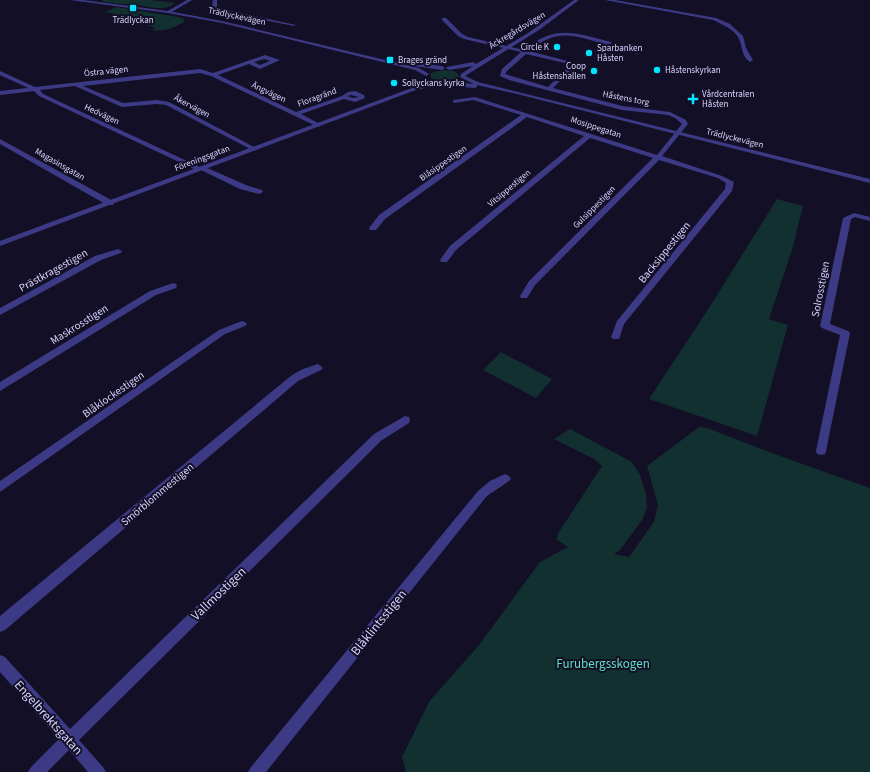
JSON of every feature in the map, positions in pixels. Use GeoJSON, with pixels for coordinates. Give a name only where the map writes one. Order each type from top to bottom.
{"type":"FeatureCollection","features":[{"type":"Feature","properties":{"kind":"street","name":"Trädlyckevägen"},"geometry":{"type":"LineString","coordinates":[[72,0],[168,12],[250,28],[349,52],[412,65],[442,68]]}},
{"type":"Feature","properties":{"kind":"street"},"geometry":{"type":"LineString","coordinates":[[168,12],[190,0]]}},
{"type":"Feature","properties":{"kind":"street"},"geometry":{"type":"LineString","coordinates":[[215,0],[215,9],[294,25]]}},
{"type":"Feature","properties":{"kind":"street","name":"Äckregårdsvägen"},"geometry":{"type":"LineString","coordinates":[[451,84],[459,81],[463,76],[485,60],[508,48],[547,23],[577,0]]}},
{"type":"Feature","properties":{"kind":"street"},"geometry":{"type":"LineString","coordinates":[[607,0],[709,18],[722,22],[741,37],[743,48],[750,60]]}},
{"type":"Feature","properties":{"kind":"street"},"geometry":{"type":"LineString","coordinates":[[444,18],[463,37],[572,63],[572,66],[565,75],[550,89]]}},
{"type":"Feature","properties":{"kind":"street","name":"Håstens torg"},"geometry":{"type":"LineString","coordinates":[[609,43],[556,34],[547,37],[525,52],[504,70],[502,75],[511,79],[623,108],[676,116],[684,121],[684,124],[678,134]]}},
{"type":"Feature","properties":{"kind":"street","name":"Trädlyckevägen"},"geometry":{"type":"LineString","coordinates":[[349,52],[389,64],[417,69],[426,75],[429,81],[438,84]]}},
{"type":"Feature","properties":{"kind":"street"},"geometry":{"type":"LineString","coordinates":[[213,75],[249,62],[264,57],[276,60],[260,67],[249,62]]}},
{"type":"Feature","properties":{"kind":"street","name":"Äckregårdsvägen"},"geometry":{"type":"LineString","coordinates":[[442,68],[463,67],[485,60]]}},
{"type":"Feature","properties":{"kind":"street"},"geometry":{"type":"LineString","coordinates":[[426,75],[434,70],[442,68]]}},
{"type":"Feature","properties":{"kind":"street","name":"Trädlyckevägen"},"geometry":{"type":"LineString","coordinates":[[449,68],[459,72],[476,83],[870,181]]}},
{"type":"Feature","properties":{"kind":"street","name":"Östra vägen"},"geometry":{"type":"LineString","coordinates":[[0,92],[194,71],[207,72],[213,75]]}},
{"type":"Feature","properties":{"kind":"street","name":"Hedvägen"},"geometry":{"type":"LineString","coordinates":[[0,73],[34,89],[42,95],[200,168],[258,192]]}},
{"type":"Feature","properties":{"kind":"street","name":"Ängvägen"},"geometry":{"type":"LineString","coordinates":[[213,75],[318,125]]}},
{"type":"Feature","properties":{"kind":"street","name":"Föreningsgatan"},"geometry":{"type":"LineString","coordinates":[[411,90],[420,84],[426,75]]}},
{"type":"Feature","properties":{"kind":"street","name":"Åkervägen"},"geometry":{"type":"LineString","coordinates":[[74,84],[122,105],[157,102],[167,103],[254,149]]}},
{"type":"Feature","properties":{"kind":"street","name":"Föreningsgatan"},"geometry":{"type":"LineString","coordinates":[[2,242],[411,90],[438,84],[451,84]]}},
{"type":"Feature","properties":{"kind":"street","name":"Trädlyckevägen"},"geometry":{"type":"LineString","coordinates":[[451,84],[486,88],[596,113]]}},
{"type":"Feature","properties":{"kind":"street","name":"Floragränd"},"geometry":{"type":"LineString","coordinates":[[296,114],[344,97]]}},
{"type":"Feature","properties":{"kind":"street","name":"Mosippegatan"},"geometry":{"type":"LineString","coordinates":[[455,101],[473,98],[589,134],[720,177],[730,182]]}},
{"type":"Feature","properties":{"kind":"street","name":"Blåsippestigen"},"geometry":{"type":"LineString","coordinates":[[373,228],[382,217],[526,115]]}},
{"type":"Feature","properties":{"kind":"street","name":"Vitsippestigen"},"geometry":{"type":"LineString","coordinates":[[444,260],[453,248],[589,134]]}},
{"type":"Feature","properties":{"kind":"street","name":"Gulsippestigen"},"geometry":{"type":"LineString","coordinates":[[524,296],[532,283],[658,157],[678,134]]}},
{"type":"Feature","properties":{"kind":"street","name":"Magasinsgatan"},"geometry":{"type":"LineString","coordinates":[[0,141],[110,203]]}},
{"type":"Feature","properties":{"kind":"street","name":"Backsippestigen"},"geometry":{"type":"LineString","coordinates":[[616,336],[620,323],[728,189],[730,182]]}},
{"type":"Feature","properties":{"kind":"street","name":"Solrosstigen"},"geometry":{"type":"LineString","coordinates":[[821,451],[845,332],[825,326],[847,218],[854,215],[870,219]]}},
{"type":"Feature","properties":{"kind":"street","name":"Prästkragestigen"},"geometry":{"type":"LineString","coordinates":[[0,312],[98,258],[118,251]]}},
{"type":"Feature","properties":{"kind":"street","name":"Maskrosstigen"},"geometry":{"type":"LineString","coordinates":[[0,388],[153,293],[173,286]]}},
{"type":"Feature","properties":{"kind":"street","name":"Blåklockestigen"},"geometry":{"type":"LineString","coordinates":[[0,487],[222,332],[242,324]]}},
{"type":"Feature","properties":{"kind":"street","name":"Smörblommestigen"},"geometry":{"type":"LineString","coordinates":[[0,625],[295,378],[318,368]]}},
{"type":"Feature","properties":{"kind":"street","name":"Vallmostigen"},"geometry":{"type":"LineString","coordinates":[[36,772],[378,437],[405,420]]}},
{"type":"Feature","properties":{"kind":"street","name":"Blåklintsstigen"},"geometry":{"type":"LineString","coordinates":[[256,772],[482,494],[494,484],[505,479]]}},
{"type":"Feature","properties":{"kind":"street","name":"Engelbrektsgatan"},"geometry":{"type":"LineString","coordinates":[[0,662],[70,738],[98,772]]}},
{"type":"Feature","properties":{"kind":"green space"},"geometry":{"type":"Polygon","coordinates":[[[103,0],[151,0],[174,3],[171,6],[164,8],[154,8],[103,2],[103,0]]]}},
{"type":"Feature","properties":{"kind":"green space"},"geometry":{"type":"Polygon","coordinates":[[[116,7],[178,17],[184,19],[184,22],[169,29],[152,30],[155,28],[140,22],[135,23],[124,19],[127,17],[112,13],[104,13],[116,7]]]}},
{"type":"Feature","properties":{"kind":"green space"},"geometry":{"type":"Polygon","coordinates":[[[443,70],[454,71],[459,77],[449,82],[438,81],[431,78],[431,73],[443,70]]]}},
{"type":"Feature","properties":{"kind":"green space"},"geometry":{"type":"Polygon","coordinates":[[[777,199],[803,206],[792,250],[769,319],[788,325],[757,436],[649,399],[709,308],[777,199]]]}},
{"type":"Feature","properties":{"kind":"green space"},"geometry":{"type":"Polygon","coordinates":[[[501,352],[552,379],[536,398],[483,370],[501,352]]]}},
{"type":"Feature","properties":{"kind":"green space","name":"Furubergsskogen"},"geometry":{"type":"Polygon","coordinates":[[[699,427],[707,428],[870,488],[870,772],[406,772],[402,757],[429,702],[479,645],[540,562],[568,547],[556,539],[602,466],[594,459],[554,439],[570,429],[632,462],[640,475],[646,494],[647,508],[642,520],[620,550],[614,554],[629,557],[654,522],[658,505],[647,466],[699,427]]]}},
{"type":"Feature","properties":{"kind":"place","name":"Trädlyckan"},"geometry":{"type":"Point","coordinates":[133,8]}},
{"type":"Feature","properties":{"kind":"place","name":"Circle K"},"geometry":{"type":"Point","coordinates":[557,47]}},
{"type":"Feature","properties":{"kind":"place","name":"Sparbanken Håsten"},"geometry":{"type":"Point","coordinates":[589,53]}},
{"type":"Feature","properties":{"kind":"place","name":"Brages gränd"},"geometry":{"type":"Point","coordinates":[390,60]}},
{"type":"Feature","properties":{"kind":"place","name":"Håstenskyrkan"},"geometry":{"type":"Point","coordinates":[657,70]}},
{"type":"Feature","properties":{"kind":"place","name":"Coop Håstenshallen"},"geometry":{"type":"Point","coordinates":[594,71]}},
{"type":"Feature","properties":{"kind":"place","name":"Sollyckans kyrka"},"geometry":{"type":"Point","coordinates":[394,83]}},
{"type":"Feature","properties":{"kind":"place","name":"Vårdcentralen Håsten"},"geometry":{"type":"Point","coordinates":[693,99]}}]}
